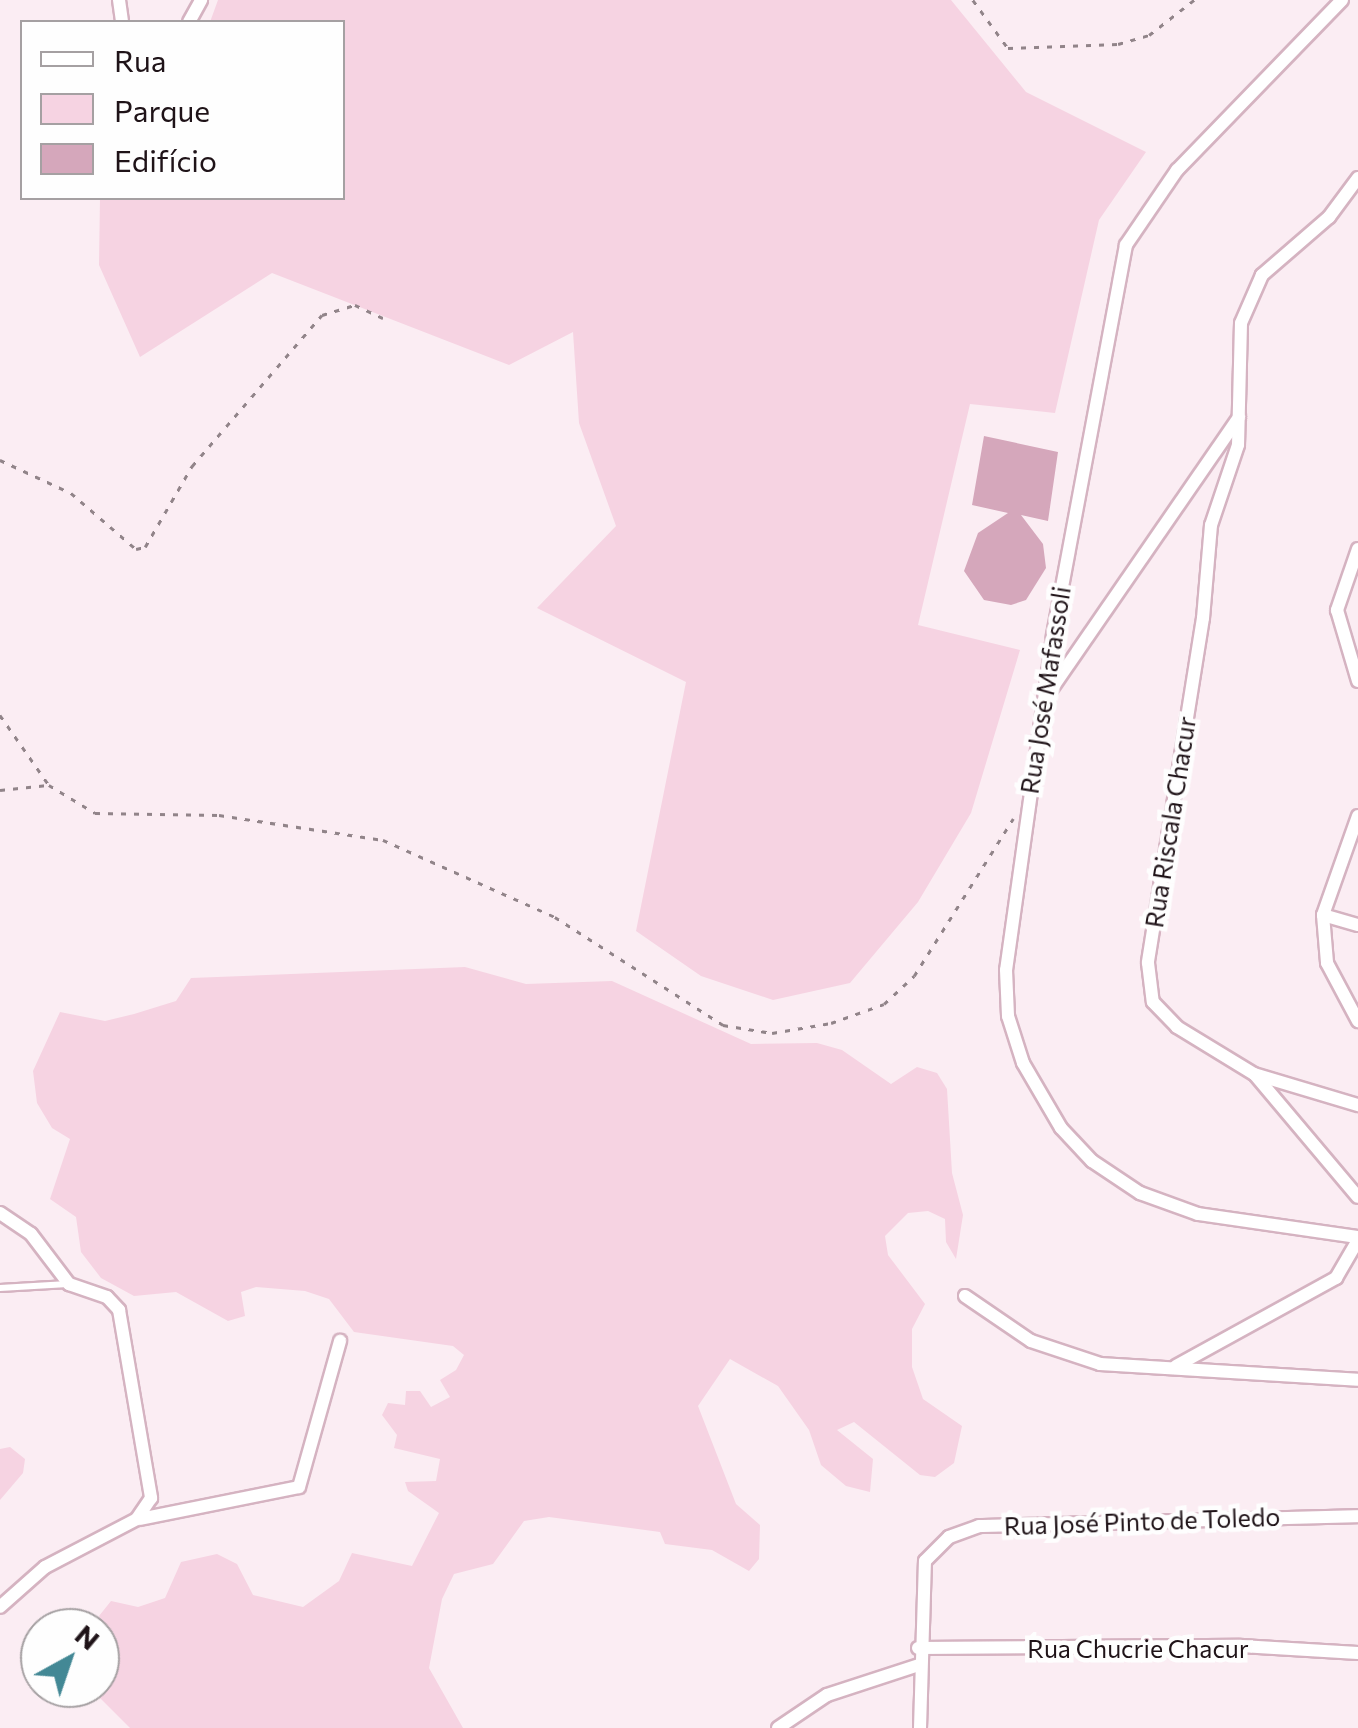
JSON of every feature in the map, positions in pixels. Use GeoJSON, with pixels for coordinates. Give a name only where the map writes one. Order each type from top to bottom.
{"type":"FeatureCollection","features":[{"type":"Feature","properties":{"kind":"street","name":"Rua José Mafassoli"},"geometry":{"type":"LineString","coordinates":[[1342,0],[1176,170],[1126,245],[1101,351],[1042,702],[1010,919],[1008,1016],[1022,1063],[1061,1128],[1140,1193],[1198,1214],[1358,1238]]}},
{"type":"Feature","properties":{"kind":"street","name":"Rua Riscala Chacur"},"geometry":{"type":"LineString","coordinates":[[1358,178],[1329,217],[1280,256],[1251,294],[1241,323],[1238,445],[1211,524],[1203,618],[1148,963],[1153,1002],[1164,1016],[1254,1074],[1358,1106]]}},
{"type":"Feature","properties":{"kind":"street"},"geometry":{"type":"LineString","coordinates":[[1042,702],[1240,415]]}},
{"type":"Feature","properties":{"kind":"street"},"geometry":{"type":"LineString","coordinates":[[1358,549],[1337,610],[1358,682]]}},
{"type":"Feature","properties":{"kind":"street"},"geometry":{"type":"LineString","coordinates":[[1358,816],[1323,915],[1327,963],[1358,1021]]}},
{"type":"Feature","properties":{"kind":"street"},"geometry":{"type":"LineString","coordinates":[[1323,915],[1358,925]]}},
{"type":"Feature","properties":{"kind":"street"},"geometry":{"type":"LineString","coordinates":[[1254,1074],[1358,1197]]}},
{"type":"Feature","properties":{"kind":"street"},"geometry":{"type":"LineString","coordinates":[[0,1212],[31,1234],[69,1284],[108,1297],[119,1310],[150,1485],[151,1498],[138,1519]]}},
{"type":"Feature","properties":{"kind":"street"},"geometry":{"type":"LineString","coordinates":[[1175,1367],[1336,1278],[1358,1238]]}},
{"type":"Feature","properties":{"kind":"street"},"geometry":{"type":"LineString","coordinates":[[965,1296],[1064,1356],[1100,1364],[1175,1367],[1255,1378],[1358,1380]]}},
{"type":"Feature","properties":{"kind":"street"},"geometry":{"type":"LineString","coordinates":[[0,1607],[45,1567],[138,1519],[300,1487],[340,1342]]}},
{"type":"Feature","properties":{"kind":"street","name":"Rua José Pinto de Toledo"},"geometry":{"type":"LineString","coordinates":[[920,1728],[918,1648],[925,1561],[949,1537],[979,1526],[1358,1516]]}},
{"type":"Feature","properties":{"kind":"street","name":"Rua Chucrie Chacur"},"geometry":{"type":"LineString","coordinates":[[918,1648],[1242,1646],[1358,1653]]}},
{"type":"Feature","properties":{"kind":"street"},"geometry":{"type":"LineString","coordinates":[[778,1728],[827,1695],[919,1666]]}},
{"type":"Feature","properties":{"kind":"lane"},"geometry":{"type":"LineString","coordinates":[[0,1288],[69,1284]]}},
{"type":"Feature","properties":{"kind":"path"},"geometry":{"type":"LineString","coordinates":[[973,0],[1008,48],[1118,44],[1150,35],[1194,0]]}},
{"type":"Feature","properties":{"kind":"path"},"geometry":{"type":"LineString","coordinates":[[0,460],[70,494],[136,548],[145,547],[192,466],[322,315],[355,305],[383,318]]}},
{"type":"Feature","properties":{"kind":"path"},"geometry":{"type":"LineString","coordinates":[[0,715],[50,785],[94,813],[122,818],[219,815],[383,840],[555,917],[723,1025],[772,1033],[831,1023],[884,1004],[914,976],[1029,792]]}},
{"type":"Feature","properties":{"kind":"path"},"geometry":{"type":"LineString","coordinates":[[0,790],[50,785]]}},
{"type":"Feature","properties":{"kind":"green space"},"geometry":{"type":"Polygon","coordinates":[[[218,0],[951,0],[1026,92],[1146,152],[1099,220],[1055,413],[970,404],[918,625],[1020,650],[971,813],[918,902],[850,983],[773,1000],[701,976],[636,931],[686,682],[537,608],[616,526],[579,423],[573,332],[509,365],[272,273],[140,357],[99,265],[100,200],[345,200],[345,20],[211,20],[218,0]]]}},
{"type":"Feature","properties":{"kind":"green space"},"geometry":{"type":"Polygon","coordinates":[[[465,967],[526,984],[612,981],[751,1044],[817,1043],[842,1050],[891,1084],[917,1067],[937,1073],[947,1089],[952,1173],[963,1215],[956,1259],[946,1242],[945,1219],[928,1211],[908,1213],[885,1236],[888,1255],[925,1304],[912,1329],[912,1367],[923,1399],[962,1426],[954,1463],[935,1477],[920,1475],[854,1422],[837,1430],[873,1459],[870,1492],[846,1486],[821,1465],[809,1430],[778,1386],[730,1359],[698,1406],[736,1504],[760,1525],[759,1559],[749,1571],[712,1550],[665,1544],[660,1532],[549,1517],[524,1521],[493,1564],[454,1574],[442,1599],[429,1668],[463,1728],[130,1728],[110,1708],[120,1708],[120,1608],[105,1608],[111,1601],[138,1607],[165,1598],[181,1562],[217,1554],[237,1564],[253,1595],[303,1607],[339,1581],[352,1553],[412,1566],[439,1513],[408,1491],[405,1482],[436,1481],[440,1459],[394,1448],[397,1435],[382,1415],[388,1403],[405,1405],[406,1391],[420,1391],[431,1407],[450,1397],[440,1380],[456,1370],[464,1355],[453,1346],[354,1332],[329,1299],[305,1291],[256,1287],[241,1292],[245,1316],[228,1321],[176,1292],[134,1296],[101,1278],[81,1252],[76,1217],[50,1199],[70,1139],[52,1128],[37,1103],[33,1071],[60,1012],[105,1021],[134,1014],[176,1001],[191,978],[465,967]]]}},
{"type":"Feature","properties":{"kind":"green space"},"geometry":{"type":"Polygon","coordinates":[[[10,1447],[25,1459],[23,1473],[0,1500],[0,1449],[10,1447]]]}},
{"type":"Feature","properties":{"kind":"building"},"geometry":{"type":"Polygon","coordinates":[[[984,436],[1058,452],[1048,521],[1021,515],[1043,544],[1046,568],[1026,600],[1011,605],[984,600],[964,571],[978,533],[1008,513],[972,505],[984,436]]]}}]}
